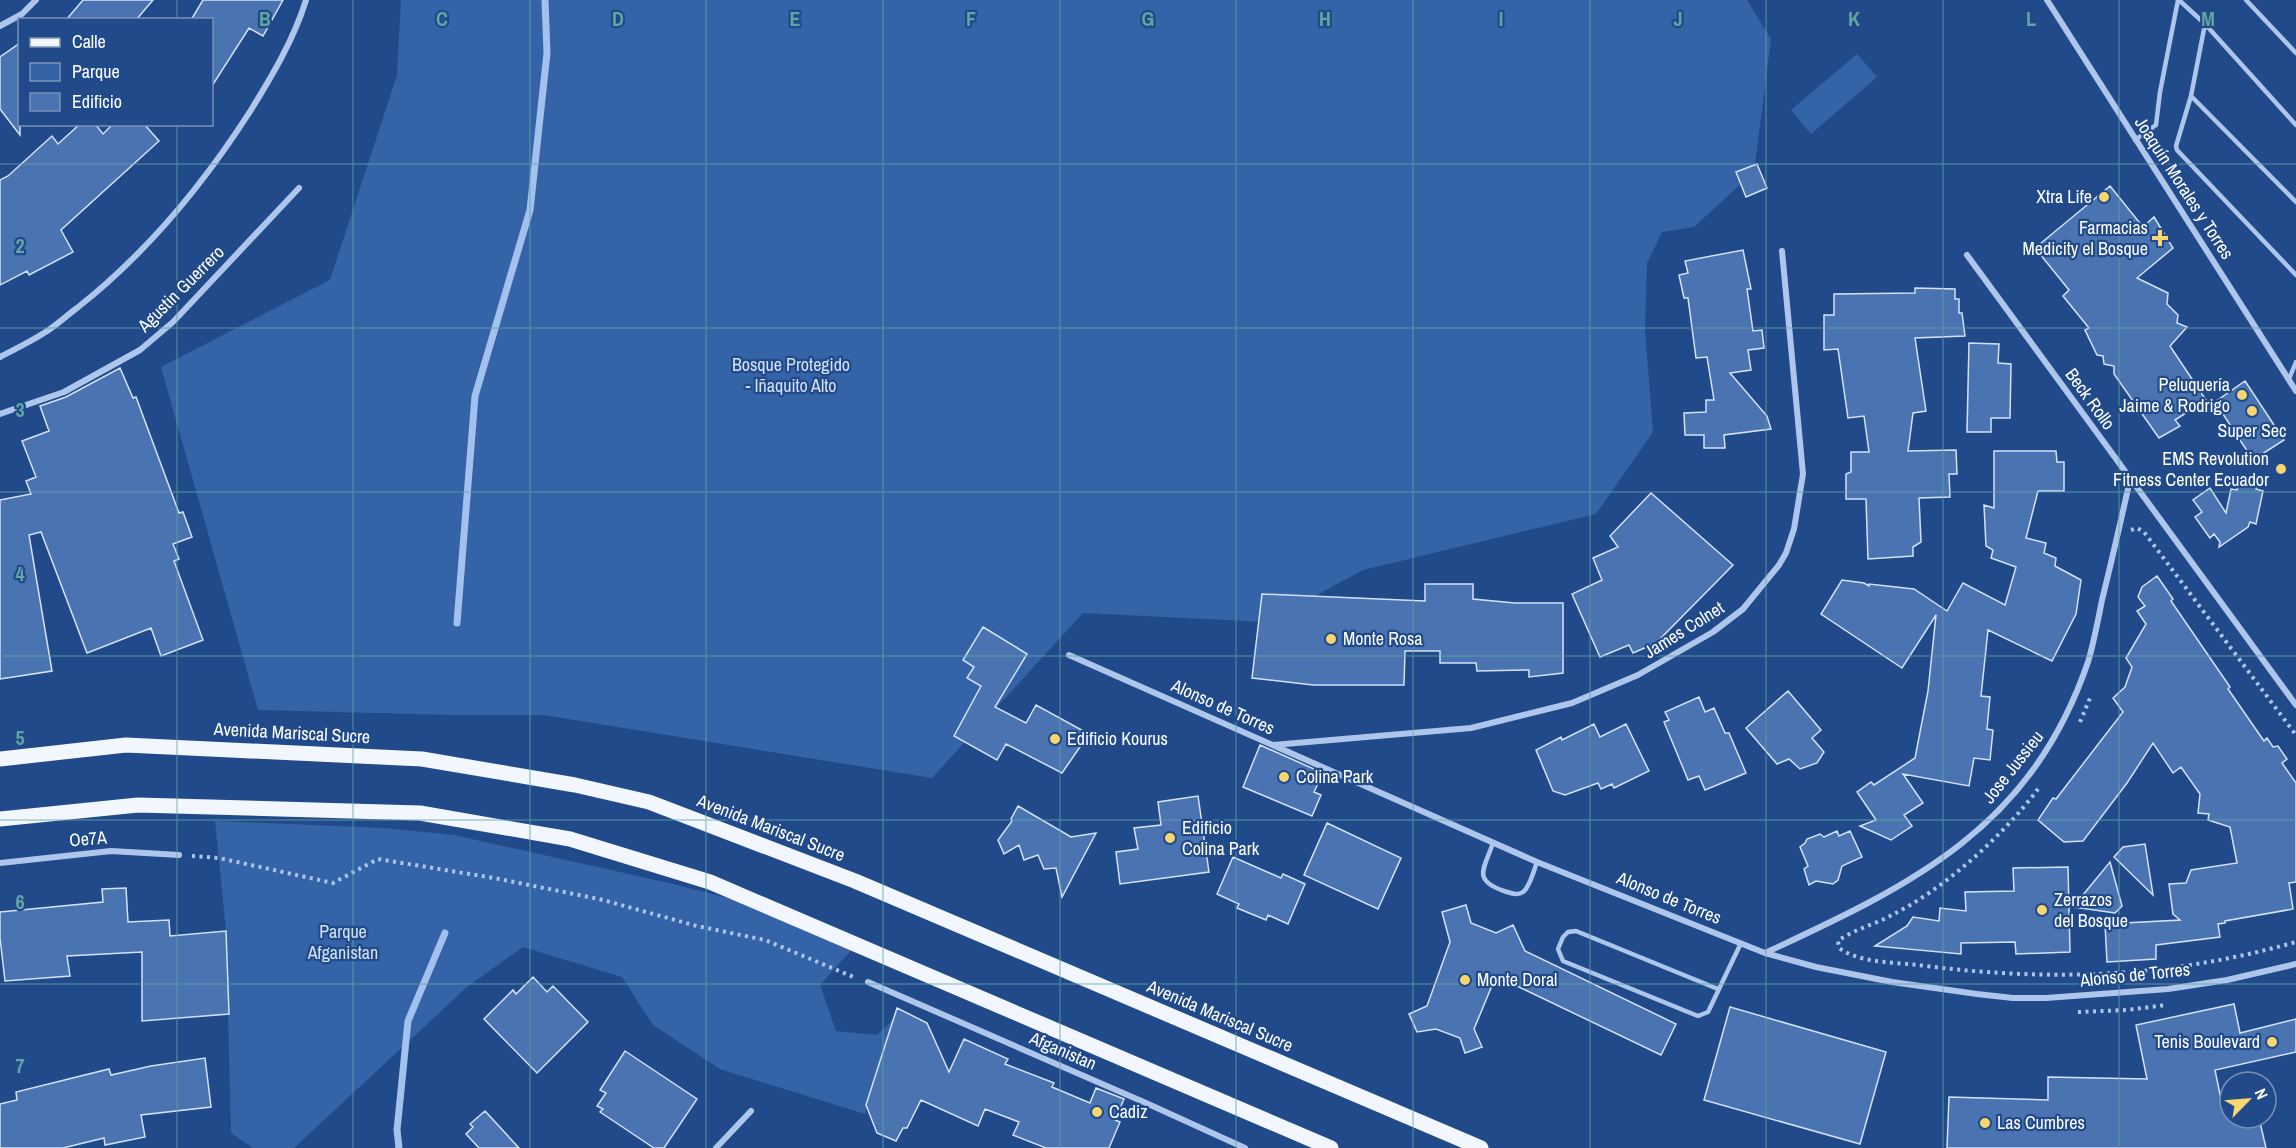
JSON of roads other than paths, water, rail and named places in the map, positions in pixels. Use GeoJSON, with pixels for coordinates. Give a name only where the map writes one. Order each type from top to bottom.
{"type":"FeatureCollection","features":[{"type":"Feature","properties":{"kind":"main road","name":"Avenida Mariscal Sucre"},"geometry":{"type":"LineString","coordinates":[[0,759],[126,745],[422,759],[575,785],[649,802],[855,881],[1481,1148]]}},
{"type":"Feature","properties":{"kind":"main road"},"geometry":{"type":"LineString","coordinates":[[0,819],[138,805],[420,813],[570,839],[710,882],[1331,1148]]}},
{"type":"Feature","properties":{"kind":"street"},"geometry":{"type":"LineString","coordinates":[[0,26],[22,14],[36,0]]}},
{"type":"Feature","properties":{"kind":"street"},"geometry":{"type":"LineString","coordinates":[[0,357],[45,332],[93,295],[133,260],[186,201],[231,140],[269,81],[301,17],[306,0]]}},
{"type":"Feature","properties":{"kind":"street","name":"Joaquín Morales y Torres"},"geometry":{"type":"LineString","coordinates":[[2047,0],[2296,391]]}},
{"type":"Feature","properties":{"kind":"street","name":"Agustin Guerrero"},"geometry":{"type":"LineString","coordinates":[[0,414],[64,392],[140,350],[173,322],[299,188]]}},
{"type":"Feature","properties":{"kind":"street","name":"James Colnet"},"geometry":{"type":"LineString","coordinates":[[1273,745],[1471,728],[1572,703],[1645,672],[1713,632],[1743,609],[1786,553],[1794,529],[1803,474],[1782,251]]}},
{"type":"Feature","properties":{"kind":"street","name":"Beck Rollo"},"geometry":{"type":"LineString","coordinates":[[1967,255],[2296,705]]}},
{"type":"Feature","properties":{"kind":"street","name":"Jose Jussieu"},"geometry":{"type":"LineString","coordinates":[[1765,953],[1840,918],[1914,878],[1989,822],[2021,784],[2056,735],[2088,660],[2130,480]]}},
{"type":"Feature","properties":{"kind":"street","name":"Alonso de Torres"},"geometry":{"type":"LineString","coordinates":[[1069,655],[1538,862],[1765,953],[1816,967],[1857,976],[2013,998],[2093,996],[2168,989],[2227,980],[2296,964]]}},
{"type":"Feature","properties":{"kind":"street","name":"Oe7A"},"geometry":{"type":"LineString","coordinates":[[0,863],[111,851],[179,855]]}},
{"type":"Feature","properties":{"kind":"street","name":"Afganistan"},"geometry":{"type":"LineString","coordinates":[[868,982],[1245,1148]]}},
{"type":"Feature","properties":{"kind":"street"},"geometry":{"type":"LineString","coordinates":[[716,1148],[751,1111]]}},
{"type":"Feature","properties":{"kind":"lane"},"geometry":{"type":"LineString","coordinates":[[2135,140],[2156,125],[2160,92],[2179,0]]}},
{"type":"Feature","properties":{"kind":"lane"},"geometry":{"type":"LineString","coordinates":[[2179,0],[2205,24],[2296,125]]}},
{"type":"Feature","properties":{"kind":"lane"},"geometry":{"type":"LineString","coordinates":[[2246,0],[2296,53]]}},
{"type":"Feature","properties":{"kind":"lane"},"geometry":{"type":"LineString","coordinates":[[2205,24],[2191,96],[2176,146],[2177,150],[2296,275]]}},
{"type":"Feature","properties":{"kind":"lane"},"geometry":{"type":"LineString","coordinates":[[2191,96],[2296,202]]}},
{"type":"Feature","properties":{"kind":"lane"},"geometry":{"type":"LineString","coordinates":[[2289,379],[2296,362]]}},
{"type":"Feature","properties":{"kind":"lane"},"geometry":{"type":"LineString","coordinates":[[1493,843],[1483,872],[1484,880],[1488,885],[1514,894],[1525,891],[1538,862]]}},
{"type":"Feature","properties":{"kind":"lane"},"geometry":{"type":"LineString","coordinates":[[1718,989],[1576,931],[1568,932],[1563,937],[1558,949],[1563,961],[1698,1016],[1708,1012],[1741,943]]}},
{"type":"Feature","properties":{"kind":"waterway"},"geometry":{"type":"LineString","coordinates":[[457,623],[475,396],[530,210],[547,53],[545,0]]}},
{"type":"Feature","properties":{"kind":"waterway"},"geometry":{"type":"LineString","coordinates":[[399,1148],[397,1130],[408,1021],[445,933]]}},
{"type":"Feature","properties":{"kind":"place","name":"Xtra Life"},"geometry":{"type":"Point","coordinates":[2104,197]}},
{"type":"Feature","properties":{"kind":"place","name":"Farmacias Medicity el Bosque"},"geometry":{"type":"Point","coordinates":[2160,238]}},
{"type":"Feature","properties":{"kind":"place","name":"Peluquería Jaime & Rodrigo"},"geometry":{"type":"Point","coordinates":[2242,395]}},
{"type":"Feature","properties":{"kind":"place","name":"Super Sec"},"geometry":{"type":"Point","coordinates":[2252,411]}},
{"type":"Feature","properties":{"kind":"place","name":"EMS Revolution Fitness Center Ecuador"},"geometry":{"type":"Point","coordinates":[2281,469]}},
{"type":"Feature","properties":{"kind":"place","name":"Monte Rosa"},"geometry":{"type":"Point","coordinates":[1331,639]}},
{"type":"Feature","properties":{"kind":"place","name":"Edificio Kourus"},"geometry":{"type":"Point","coordinates":[1055,739]}},
{"type":"Feature","properties":{"kind":"place","name":"Colina Park"},"geometry":{"type":"Point","coordinates":[1284,777]}},
{"type":"Feature","properties":{"kind":"place","name":"Edificio Colina Park"},"geometry":{"type":"Point","coordinates":[1170,838]}},
{"type":"Feature","properties":{"kind":"place","name":"Zerrazos del Bosque"},"geometry":{"type":"Point","coordinates":[2042,910]}},
{"type":"Feature","properties":{"kind":"place","name":"Monte Doral"},"geometry":{"type":"Point","coordinates":[1465,980]}},
{"type":"Feature","properties":{"kind":"place","name":"Tenis Boulevard"},"geometry":{"type":"Point","coordinates":[2272,1042]}},
{"type":"Feature","properties":{"kind":"place","name":"Cadiz"},"geometry":{"type":"Point","coordinates":[1097,1112]}},
{"type":"Feature","properties":{"kind":"place","name":"Las Cumbres"},"geometry":{"type":"Point","coordinates":[1985,1123]}},
{"type":"Feature","properties":{"kind":"park label","name":"Bosque Protegido - Iñaquito Alto"},"geometry":{"type":"Point","coordinates":[791,376]}},
{"type":"Feature","properties":{"kind":"park label","name":"Parque Afganistan"},"geometry":{"type":"Point","coordinates":[343,942]}}]}
